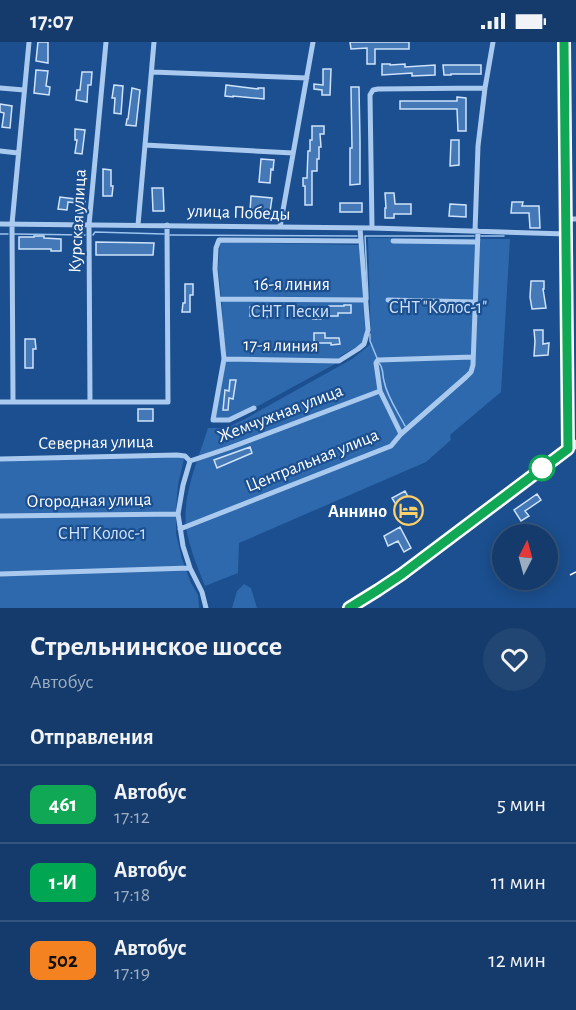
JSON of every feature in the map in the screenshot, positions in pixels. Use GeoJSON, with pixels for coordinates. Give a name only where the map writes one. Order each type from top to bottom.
{"type":"FeatureCollection","features":[{"type":"Feature","properties":{"kind":"main road"},"geometry":{"type":"LineString","coordinates":[[349,608],[402,574],[572,446],[566,234],[564,42]]}},
{"type":"Feature","properties":{"kind":"street"},"geometry":{"type":"LineString","coordinates":[[13,401],[12,224],[29,42]]}},
{"type":"Feature","properties":{"kind":"street","name":"Курская улица"},"geometry":{"type":"LineString","coordinates":[[90,402],[89,225],[106,42]]}},
{"type":"Feature","properties":{"kind":"street"},"geometry":{"type":"LineString","coordinates":[[138,225],[154,42]]}},
{"type":"Feature","properties":{"kind":"street"},"geometry":{"type":"LineString","coordinates":[[280,227],[313,42]]}},
{"type":"Feature","properties":{"kind":"street","name":"Центральная улица"},"geometry":{"type":"LineString","coordinates":[[180,529],[391,446],[401,434],[471,372],[477,243],[478,146],[493,42]]}},
{"type":"Feature","properties":{"kind":"street"},"geometry":{"type":"LineString","coordinates":[[152,72],[307,78]]}},
{"type":"Feature","properties":{"kind":"street"},"geometry":{"type":"LineString","coordinates":[[0,88],[24,90]]}},
{"type":"Feature","properties":{"kind":"street"},"geometry":{"type":"LineString","coordinates":[[372,228],[370,95],[373,90],[485,88]]}},
{"type":"Feature","properties":{"kind":"street"},"geometry":{"type":"LineString","coordinates":[[145,146],[293,153]]}},
{"type":"Feature","properties":{"kind":"street"},"geometry":{"type":"LineString","coordinates":[[0,151],[18,153]]}},
{"type":"Feature","properties":{"kind":"street"},"geometry":{"type":"LineString","coordinates":[[566,219],[576,219]]}},
{"type":"Feature","properties":{"kind":"street","name":"улица Победы"},"geometry":{"type":"LineString","coordinates":[[0,224],[372,228],[566,234]]}},
{"type":"Feature","properties":{"kind":"street"},"geometry":{"type":"LineString","coordinates":[[0,402],[168,402],[167,225]]}},
{"type":"Feature","properties":{"kind":"street"},"geometry":{"type":"LineString","coordinates":[[360,228],[366,300]]}},
{"type":"Feature","properties":{"kind":"street"},"geometry":{"type":"LineString","coordinates":[[254,408],[229,420],[213,420],[224,359],[214,269],[219,240],[361,241]]}},
{"type":"Feature","properties":{"kind":"street"},"geometry":{"type":"LineString","coordinates":[[393,241],[477,243]]}},
{"type":"Feature","properties":{"kind":"street","name":"16-я линия"},"geometry":{"type":"LineString","coordinates":[[218,299],[366,300]]}},
{"type":"Feature","properties":{"kind":"street","name":"17-я линия"},"geometry":{"type":"LineString","coordinates":[[224,359],[339,361],[364,344],[368,330],[366,300]]}},
{"type":"Feature","properties":{"kind":"street"},"geometry":{"type":"LineString","coordinates":[[388,300],[475,302]]}},
{"type":"Feature","properties":{"kind":"street"},"geometry":{"type":"LineString","coordinates":[[401,434],[380,392],[376,363],[378,360],[473,357]]}},
{"type":"Feature","properties":{"kind":"street","name":"Жемчужная улица"},"geometry":{"type":"LineString","coordinates":[[190,461],[380,392]]}},
{"type":"Feature","properties":{"kind":"street","name":"Северная улица"},"geometry":{"type":"LineString","coordinates":[[0,459],[177,455],[185,456],[190,461]]}},
{"type":"Feature","properties":{"kind":"street"},"geometry":{"type":"LineString","coordinates":[[190,461],[178,514],[183,546],[190,568],[202,592],[206,608]]}},
{"type":"Feature","properties":{"kind":"street","name":"Огородная улица"},"geometry":{"type":"LineString","coordinates":[[0,516],[178,514]]}},
{"type":"Feature","properties":{"kind":"street"},"geometry":{"type":"LineString","coordinates":[[0,574],[190,568]]}},
{"type":"Feature","properties":{"kind":"green space","name":"СНТ \"Колос-1\""},"geometry":{"type":"Polygon","coordinates":[[[368,238],[510,239],[501,392],[450,435],[451,440],[426,462],[239,543],[238,573],[205,586],[197,567],[185,520],[191,480],[208,428],[226,428],[243,420],[352,359],[371,344],[368,238]]]}},
{"type":"Feature","properties":{"kind":"green space","name":"СНТ Пески"},"geometry":{"type":"Polygon","coordinates":[[[220,242],[359,245],[365,329],[361,343],[343,354],[335,364],[229,422],[215,422],[225,362],[218,269],[220,242]]]}},
{"type":"Feature","properties":{"kind":"green space","name":"СНТ Колос-1"},"geometry":{"type":"Polygon","coordinates":[[[178,457],[184,459],[178,485],[176,534],[182,559],[198,595],[199,608],[0,608],[0,461],[178,457]]]}},
{"type":"Feature","properties":{"kind":"green space"},"geometry":{"type":"Polygon","coordinates":[[[244,584],[251,588],[257,608],[232,608],[237,591],[244,584]]]}},
{"type":"Feature","properties":{"kind":"building"},"geometry":{"type":"Polygon","coordinates":[[[38,42],[48,42],[48,63],[36,61],[38,42]]]}},
{"type":"Feature","properties":{"kind":"building"},"geometry":{"type":"Polygon","coordinates":[[[350,42],[409,42],[409,49],[375,49],[375,64],[367,64],[367,48],[351,49],[350,42]]]}},
{"type":"Feature","properties":{"kind":"building"},"geometry":{"type":"Polygon","coordinates":[[[382,64],[405,64],[405,67],[435,65],[435,75],[412,76],[412,73],[382,75],[382,64]]]}},
{"type":"Feature","properties":{"kind":"building"},"geometry":{"type":"Polygon","coordinates":[[[443,65],[481,65],[481,74],[444,75],[443,65]]]}},
{"type":"Feature","properties":{"kind":"building"},"geometry":{"type":"Polygon","coordinates":[[[323,69],[331,69],[330,95],[322,95],[322,90],[314,89],[314,84],[323,85],[323,69]]]}},
{"type":"Feature","properties":{"kind":"building"},"geometry":{"type":"Polygon","coordinates":[[[36,70],[48,71],[46,86],[50,87],[49,95],[34,93],[36,70]]]}},
{"type":"Feature","properties":{"kind":"building"},"geometry":{"type":"Polygon","coordinates":[[[82,72],[92,72],[91,85],[88,85],[87,102],[76,100],[77,90],[80,90],[82,72]]]}},
{"type":"Feature","properties":{"kind":"building"},"geometry":{"type":"Polygon","coordinates":[[[114,85],[123,86],[121,114],[114,113],[115,98],[112,98],[114,85]]]}},
{"type":"Feature","properties":{"kind":"building"},"geometry":{"type":"Polygon","coordinates":[[[226,85],[264,88],[264,99],[225,96],[226,85]]]}},
{"type":"Feature","properties":{"kind":"building"},"geometry":{"type":"Polygon","coordinates":[[[351,87],[359,87],[360,184],[350,185],[350,148],[352,148],[351,87]]]}},
{"type":"Feature","properties":{"kind":"building"},"geometry":{"type":"Polygon","coordinates":[[[132,88],[140,90],[136,126],[126,125],[132,88]]]}},
{"type":"Feature","properties":{"kind":"building"},"geometry":{"type":"Polygon","coordinates":[[[457,97],[466,98],[466,131],[458,131],[457,109],[400,109],[400,101],[457,101],[457,97]]]}},
{"type":"Feature","properties":{"kind":"building"},"geometry":{"type":"Polygon","coordinates":[[[0,104],[12,106],[10,128],[2,127],[4,113],[0,112],[0,104]]]}},
{"type":"Feature","properties":{"kind":"building"},"geometry":{"type":"Polygon","coordinates":[[[312,126],[324,126],[324,134],[320,134],[321,147],[319,147],[319,159],[317,159],[317,171],[312,171],[312,205],[305,205],[303,178],[307,178],[312,126]]]}},
{"type":"Feature","properties":{"kind":"building"},"geometry":{"type":"Polygon","coordinates":[[[75,129],[85,130],[82,154],[75,153],[77,140],[75,140],[75,129]]]}},
{"type":"Feature","properties":{"kind":"building"},"geometry":{"type":"Polygon","coordinates":[[[451,140],[459,140],[459,165],[450,166],[451,140]]]}},
{"type":"Feature","properties":{"kind":"building"},"geometry":{"type":"Polygon","coordinates":[[[261,159],[274,160],[270,183],[259,182],[261,159]]]}},
{"type":"Feature","properties":{"kind":"building"},"geometry":{"type":"Polygon","coordinates":[[[103,169],[111,170],[112,196],[103,196],[103,169]]]}},
{"type":"Feature","properties":{"kind":"building"},"geometry":{"type":"Polygon","coordinates":[[[152,188],[163,188],[164,211],[153,211],[152,188]]]}},
{"type":"Feature","properties":{"kind":"building"},"geometry":{"type":"Polygon","coordinates":[[[385,193],[394,193],[395,204],[411,204],[411,214],[394,214],[394,218],[385,218],[385,193]]]}},
{"type":"Feature","properties":{"kind":"building"},"geometry":{"type":"Polygon","coordinates":[[[75,196],[85,197],[83,213],[78,213],[78,203],[68,202],[67,210],[58,209],[60,197],[76,199],[75,196]]]}},
{"type":"Feature","properties":{"kind":"building"},"geometry":{"type":"Polygon","coordinates":[[[251,196],[272,198],[270,212],[250,211],[251,196]]]}},
{"type":"Feature","properties":{"kind":"building"},"geometry":{"type":"Polygon","coordinates":[[[512,202],[523,202],[522,206],[539,206],[540,228],[530,228],[529,213],[511,213],[512,202]]]}},
{"type":"Feature","properties":{"kind":"building"},"geometry":{"type":"Polygon","coordinates":[[[340,203],[362,203],[362,212],[340,212],[340,203]]]}},
{"type":"Feature","properties":{"kind":"building"},"geometry":{"type":"Polygon","coordinates":[[[450,204],[466,205],[466,217],[449,216],[450,204]]]}},
{"type":"Feature","properties":{"kind":"building"},"geometry":{"type":"Polygon","coordinates":[[[19,237],[61,239],[61,251],[19,249],[19,237]]]}},
{"type":"Feature","properties":{"kind":"building"},"geometry":{"type":"Polygon","coordinates":[[[96,242],[154,243],[153,255],[96,255],[96,242]]]}},
{"type":"Feature","properties":{"kind":"building"},"geometry":{"type":"Polygon","coordinates":[[[531,281],[544,281],[546,308],[532,309],[531,281]]]}},
{"type":"Feature","properties":{"kind":"building"},"geometry":{"type":"Polygon","coordinates":[[[185,284],[193,284],[193,295],[190,295],[190,312],[182,312],[183,303],[185,303],[185,284]]]}},
{"type":"Feature","properties":{"kind":"building"},"geometry":{"type":"Polygon","coordinates":[[[351,305],[351,313],[338,313],[338,316],[321,316],[321,319],[313,319],[314,310],[329,311],[329,306],[351,305]]]}},
{"type":"Feature","properties":{"kind":"building"},"geometry":{"type":"Polygon","coordinates":[[[271,306],[272,317],[250,316],[250,307],[271,306]]]}},
{"type":"Feature","properties":{"kind":"building"},"geometry":{"type":"Polygon","coordinates":[[[534,330],[543,330],[543,344],[549,343],[548,355],[534,356],[534,330]]]}},
{"type":"Feature","properties":{"kind":"building"},"geometry":{"type":"Polygon","coordinates":[[[314,333],[325,333],[325,338],[339,338],[340,344],[314,343],[314,333]]]}},
{"type":"Feature","properties":{"kind":"building"},"geometry":{"type":"Polygon","coordinates":[[[25,339],[35,339],[33,368],[25,368],[25,339]]]}},
{"type":"Feature","properties":{"kind":"building"},"geometry":{"type":"Polygon","coordinates":[[[230,380],[236,380],[233,399],[229,398],[228,410],[223,410],[225,390],[229,391],[230,380]]]}},
{"type":"Feature","properties":{"kind":"building"},"geometry":{"type":"Polygon","coordinates":[[[138,409],[153,409],[153,421],[138,421],[138,409]]]}},
{"type":"Feature","properties":{"kind":"building"},"geometry":{"type":"Polygon","coordinates":[[[250,447],[252,453],[217,468],[214,460],[250,447]]]}},
{"type":"Feature","properties":{"kind":"building"},"geometry":{"type":"Polygon","coordinates":[[[405,491],[413,506],[401,513],[392,498],[405,491]]]}},
{"type":"Feature","properties":{"kind":"building"},"geometry":{"type":"Polygon","coordinates":[[[537,494],[541,500],[525,511],[529,516],[521,521],[514,510],[537,494]]]}},
{"type":"Feature","properties":{"kind":"building"},"geometry":{"type":"Polygon","coordinates":[[[400,527],[411,548],[404,552],[398,541],[388,546],[384,536],[400,527]]]}},
{"type":"Feature","properties":{"kind":"waterway"},"geometry":{"type":"LineString","coordinates":[[93,235],[95,232],[164,234]]}},
{"type":"Feature","properties":{"kind":"waterway"},"geometry":{"type":"LineString","coordinates":[[0,234],[8,234]]}},
{"type":"Feature","properties":{"kind":"waterway"},"geometry":{"type":"LineString","coordinates":[[14,234],[85,235]]}},
{"type":"Feature","properties":{"kind":"waterway"},"geometry":{"type":"LineString","coordinates":[[170,235],[357,236]]}},
{"type":"Feature","properties":{"kind":"waterway"},"geometry":{"type":"LineString","coordinates":[[368,299],[365,236],[474,236]]}},
{"type":"Feature","properties":{"kind":"waterway"},"geometry":{"type":"LineString","coordinates":[[481,236],[504,236]]}},
{"type":"Feature","properties":{"kind":"waterway"},"geometry":{"type":"LineString","coordinates":[[370,334],[370,341],[377,358]]}},
{"type":"Feature","properties":{"kind":"waterway"},"geometry":{"type":"LineString","coordinates":[[379,363],[388,393],[405,426]]}},
{"type":"Feature","properties":{"kind":"railway"},"geometry":{"type":"LineString","coordinates":[[570,575],[576,572]]}},
{"type":"Feature","properties":{"kind":"bus line","name":"461"},"geometry":{"type":"LineString","coordinates":[[349,608],[402,574],[568,449],[564,42]]}},
{"type":"Feature","properties":{"kind":"place","name":"Аннино"},"geometry":{"type":"Point","coordinates":[408,511]}}]}
